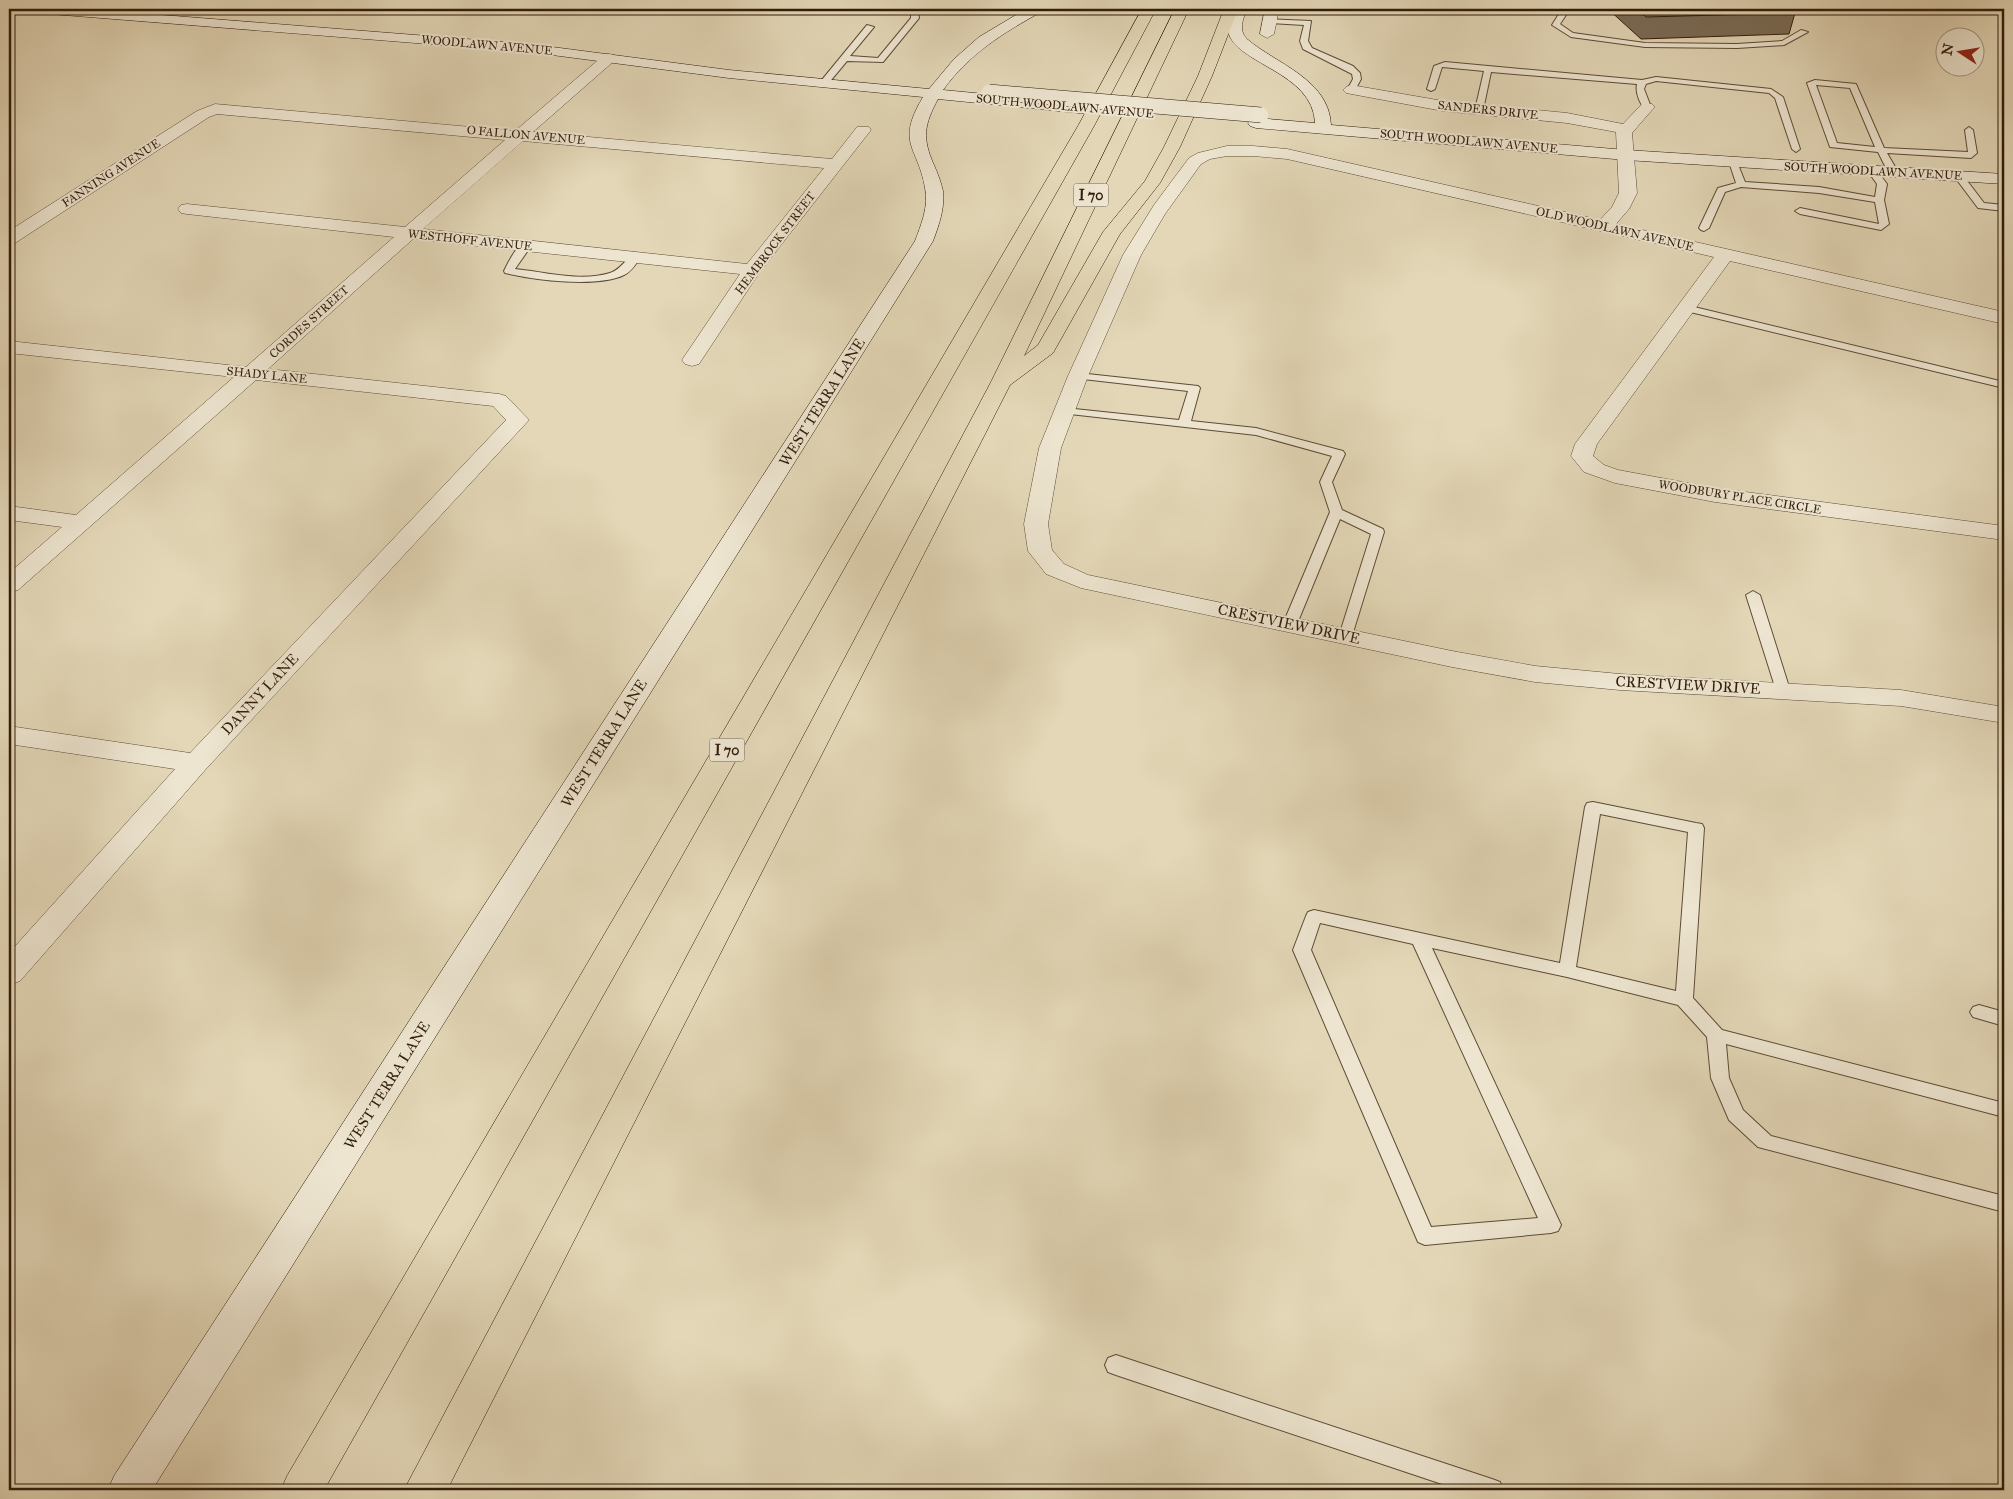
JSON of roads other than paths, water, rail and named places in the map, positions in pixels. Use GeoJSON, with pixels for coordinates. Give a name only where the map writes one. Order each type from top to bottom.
{"type":"FeatureCollection","features":[{"type":"Feature","properties":{"kind":"highway","name":"I 70"},"geometry":{"type":"LineString","coordinates":[[302,1490],[1081,134],[1149,9]]}},
{"type":"Feature","properties":{"kind":"highway","name":"I 70"},"geometry":{"type":"LineString","coordinates":[[425,1490],[1001,382],[1182,9]]}},
{"type":"Feature","properties":{"kind":"highway"},"geometry":{"type":"LineString","coordinates":[[1001,382],[1046,349],[1112,232],[1152,183],[1172,147],[1205,76],[1231,9]]}},
{"type":"Feature","properties":{"kind":"street","name":"WOODLAWN AVENUE"},"geometry":{"type":"LineString","coordinates":[[38,9],[529,48],[729,74],[934,93]]}},
{"type":"Feature","properties":{"kind":"street","name":"WEST TERRA LANE"},"geometry":{"type":"LineString","coordinates":[[129,1490],[924,241],[934,212],[934,189],[920,155],[917,133],[923,112],[934,93],[975,46],[1002,27],[1036,9]]}},
{"type":"Feature","properties":{"kind":"street"},"geometry":{"type":"LineString","coordinates":[[1240,9],[1235,24],[1235,32],[1242,42],[1308,87],[1324,120],[1323,128]]}},
{"type":"Feature","properties":{"kind":"street","name":"CORDES STREET"},"geometry":{"type":"LineString","coordinates":[[9,585],[252,374],[408,233],[609,58]]}},
{"type":"Feature","properties":{"kind":"street"},"geometry":{"type":"LineString","coordinates":[[953,69],[958,85],[987,96]]}},
{"type":"Feature","properties":{"kind":"street"},"geometry":{"type":"LineString","coordinates":[[1258,119],[1282,117],[1302,112],[1309,104],[1308,87]]}},
{"type":"Feature","properties":{"kind":"street","name":"SANDERS DRIVE"},"geometry":{"type":"LineString","coordinates":[[1351,90],[1443,106],[1567,118],[1625,129]]}},
{"type":"Feature","properties":{"kind":"street","name":"SOUTH WOODLAWN AVENUE"},"geometry":{"type":"LineString","coordinates":[[934,93],[1258,119],[1323,128],[1626,154],[2004,179]]}},
{"type":"Feature","properties":{"kind":"street"},"geometry":{"type":"LineString","coordinates":[[1606,226],[1620,209],[1628,193],[1625,129],[1647,107]]}},
{"type":"Feature","properties":{"kind":"street","name":"O FALLON AVENUE"},"geometry":{"type":"LineString","coordinates":[[215,109],[836,164]]}},
{"type":"Feature","properties":{"kind":"street","name":"FANNING AVENUE"},"geometry":{"type":"LineString","coordinates":[[9,239],[203,114],[215,109]]}},
{"type":"Feature","properties":{"kind":"street","name":"HEMBROCK STREET"},"geometry":{"type":"LineString","coordinates":[[692,360],[752,270],[863,130]]}},
{"type":"Feature","properties":{"kind":"street","name":"OLD WOODLAWN AVENUE"},"geometry":{"type":"LineString","coordinates":[[1224,152],[1261,151],[1287,154],[2004,318]]}},
{"type":"Feature","properties":{"kind":"street","name":"CRESTVIEW DRIVE"},"geometry":{"type":"LineString","coordinates":[[1224,152],[1196,161],[1171,192],[1141,237],[1078,376],[1066,411],[1050,448],[1036,524],[1040,550],[1055,569],[1081,581],[1535,674],[1620,682],[1901,698],[2004,715]]}},
{"type":"Feature","properties":{"kind":"street","name":"WESTHOFF AVENUE"},"geometry":{"type":"LineString","coordinates":[[187,210],[752,270]]}},
{"type":"Feature","properties":{"kind":"street","name":"WOODBURY PLACE CIRCLE"},"geometry":{"type":"LineString","coordinates":[[1726,254],[1586,444],[1582,456],[1586,464],[1599,472],[1615,476],[1715,495],[2004,533]]}},
{"type":"Feature","properties":{"kind":"street","name":"SHADY LANE"},"geometry":{"type":"LineString","coordinates":[[9,347],[499,400],[518,420]]}},
{"type":"Feature","properties":{"kind":"street","name":"DANNY LANE"},"geometry":{"type":"LineString","coordinates":[[9,973],[196,763],[518,420]]}},
{"type":"Feature","properties":{"kind":"street"},"geometry":{"type":"LineString","coordinates":[[9,514],[81,523]]}},
{"type":"Feature","properties":{"kind":"street"},"geometry":{"type":"LineString","coordinates":[[9,735],[196,763]]}},
{"type":"Feature","properties":{"kind":"lane"},"geometry":{"type":"LineString","coordinates":[[844,58],[880,60],[915,18],[914,11],[916,9]]}},
{"type":"Feature","properties":{"kind":"lane"},"geometry":{"type":"LineString","coordinates":[[1566,9],[1556,25],[1571,35],[1645,45],[1737,46],[1784,43],[1804,32]]}},
{"type":"Feature","properties":{"kind":"lane"},"geometry":{"type":"LineString","coordinates":[[1270,21],[1308,23],[1303,41],[1304,46],[1350,68],[1356,73],[1357,79],[1351,90]]}},
{"type":"Feature","properties":{"kind":"lane"},"geometry":{"type":"LineString","coordinates":[[824,83],[870,26]]}},
{"type":"Feature","properties":{"kind":"lane"},"geometry":{"type":"LineString","coordinates":[[1431,89],[1438,66],[1445,64],[1642,82],[1656,79],[1771,91],[1780,97],[1796,149]]}},
{"type":"Feature","properties":{"kind":"lane"},"geometry":{"type":"LineString","coordinates":[[1479,110],[1488,68]]}},
{"type":"Feature","properties":{"kind":"lane"},"geometry":{"type":"LineString","coordinates":[[1642,82],[1640,89],[1647,107]]}},
{"type":"Feature","properties":{"kind":"lane"},"geometry":{"type":"LineString","coordinates":[[1893,172],[1881,150],[1853,86],[1811,83],[1833,145],[1881,150],[1970,154],[1973,153],[1969,130]]}},
{"type":"Feature","properties":{"kind":"lane"},"geometry":{"type":"LineString","coordinates":[[1733,162],[1741,184]]}},
{"type":"Feature","properties":{"kind":"lane"},"geometry":{"type":"LineString","coordinates":[[1800,210],[1881,227],[1884,224],[1879,200],[1882,184],[1872,170]]}},
{"type":"Feature","properties":{"kind":"lane"},"geometry":{"type":"LineString","coordinates":[[1959,176],[1981,206],[2004,208]]}},
{"type":"Feature","properties":{"kind":"lane"},"geometry":{"type":"LineString","coordinates":[[1704,228],[1721,190],[1741,184],[1819,190],[1879,200]]}},
{"type":"Feature","properties":{"kind":"lane"},"geometry":{"type":"LineString","coordinates":[[526,246],[515,259],[509,271],[602,278],[624,272],[635,258]]}},
{"type":"Feature","properties":{"kind":"lane"},"geometry":{"type":"LineString","coordinates":[[1686,308],[2004,385]]}},
{"type":"Feature","properties":{"kind":"lane"},"geometry":{"type":"LineString","coordinates":[[1078,376],[1194,388],[1184,424]]}},
{"type":"Feature","properties":{"kind":"lane"},"geometry":{"type":"LineString","coordinates":[[1066,411],[1256,432],[1339,454],[1326,482],[1336,512],[1290,624]]}},
{"type":"Feature","properties":{"kind":"lane"},"geometry":{"type":"LineString","coordinates":[[1336,512],[1378,532],[1346,636]]}},
{"type":"Feature","properties":{"kind":"lane"},"geometry":{"type":"LineString","coordinates":[[1753,595],[1783,690]]}},
{"type":"Feature","properties":{"kind":"lane"},"geometry":{"type":"LineString","coordinates":[[1567,972],[1594,807],[1696,828],[1684,1000]]}},
{"type":"Feature","properties":{"kind":"lane"},"geometry":{"type":"LineString","coordinates":[[1419,939],[1551,1225],[1425,1236],[1302,950],[1314,916],[1419,939],[1567,972],[1684,1000],[1716,1035],[2004,1110]]}},
{"type":"Feature","properties":{"kind":"lane"},"geometry":{"type":"LineString","coordinates":[[1979,1012],[2004,1019]]}},
{"type":"Feature","properties":{"kind":"lane"},"geometry":{"type":"LineString","coordinates":[[1716,1035],[1720,1078],[1736,1115],[1765,1142],[2004,1204]]}},
{"type":"Feature","properties":{"kind":"lane"},"geometry":{"type":"LineString","coordinates":[[1116,1365],[1492,1490]]}}]}
